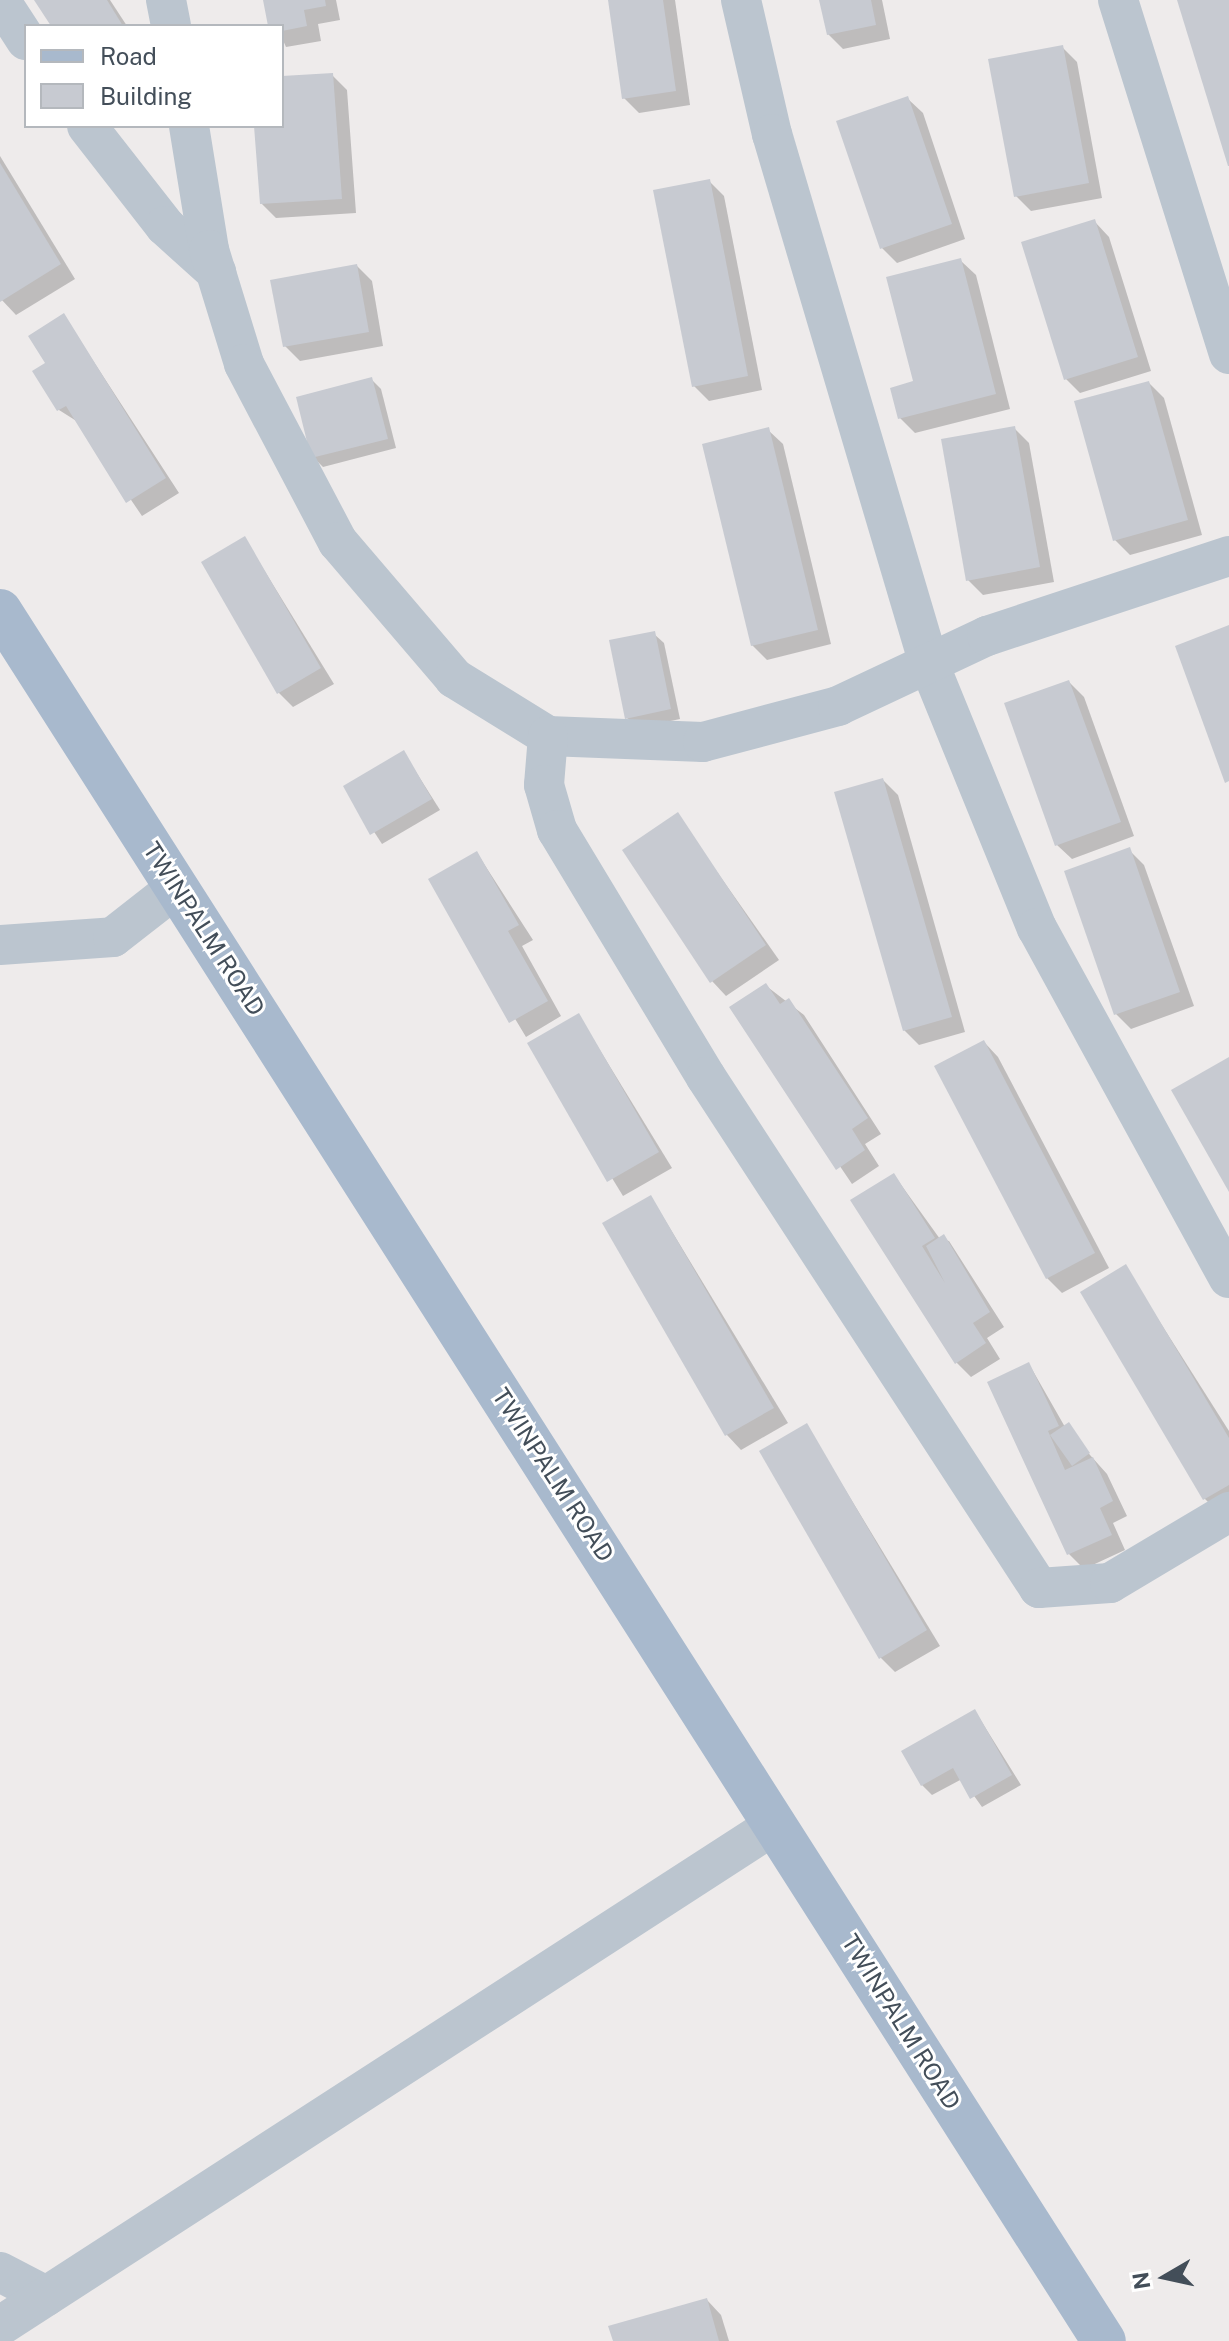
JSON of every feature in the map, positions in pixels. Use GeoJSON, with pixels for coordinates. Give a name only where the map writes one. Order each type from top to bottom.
{"type":"FeatureCollection","features":[{"type":"Feature","properties":{"kind":"main road","name":"TWINPALM ROAD"},"geometry":{"type":"LineString","coordinates":[[0,611],[1104,2341]]}},
{"type":"Feature","properties":{"kind":"street"},"geometry":{"type":"LineString","coordinates":[[0,0],[24,37]]}},
{"type":"Feature","properties":{"kind":"street"},"geometry":{"type":"LineString","coordinates":[[166,0],[171,24]]}},
{"type":"Feature","properties":{"kind":"street"},"geometry":{"type":"LineString","coordinates":[[741,0],[772,134],[929,664],[1037,928],[1229,1278]]}},
{"type":"Feature","properties":{"kind":"street"},"geometry":{"type":"LineString","coordinates":[[1118,0],[1229,354]]}},
{"type":"Feature","properties":{"kind":"street"},"geometry":{"type":"LineString","coordinates":[[89,128],[165,226],[216,272]]}},
{"type":"Feature","properties":{"kind":"street"},"geometry":{"type":"LineString","coordinates":[[189,128],[216,272],[244,364],[338,542],[454,678],[548,736],[703,742],[838,706],[987,636],[1229,556]]}},
{"type":"Feature","properties":{"kind":"street"},"geometry":{"type":"LineString","coordinates":[[548,736],[544,785],[557,830],[706,1077],[1039,1588],[1110,1583],[1229,1512]]}},
{"type":"Feature","properties":{"kind":"street"},"geometry":{"type":"LineString","coordinates":[[0,945],[113,937],[177,887]]}},
{"type":"Feature","properties":{"kind":"street"},"geometry":{"type":"LineString","coordinates":[[0,2326],[776,1824]]}},
{"type":"Feature","properties":{"kind":"street"},"geometry":{"type":"LineString","coordinates":[[0,2272],[46,2296]]}},
{"type":"Feature","properties":{"kind":"building"},"geometry":{"type":"Polygon","coordinates":[[[34,0],[107,0],[122,24],[50,24],[34,0]]]}},
{"type":"Feature","properties":{"kind":"building"},"geometry":{"type":"Polygon","coordinates":[[[263,0],[325,0],[326,6],[304,10],[307,26],[284,31],[284,24],[268,24],[263,0]]]}},
{"type":"Feature","properties":{"kind":"building"},"geometry":{"type":"Polygon","coordinates":[[[608,0],[663,0],[676,91],[622,99],[608,0]]]}},
{"type":"Feature","properties":{"kind":"building"},"geometry":{"type":"Polygon","coordinates":[[[819,0],[871,0],[876,25],[827,35],[819,0]]]}},
{"type":"Feature","properties":{"kind":"building"},"geometry":{"type":"Polygon","coordinates":[[[1177,0],[1229,0],[1229,166],[1228,166],[1177,0]]]}},
{"type":"Feature","properties":{"kind":"building"},"geometry":{"type":"Polygon","coordinates":[[[1063,45],[1089,183],[1014,197],[988,59],[1063,45]]]}},
{"type":"Feature","properties":{"kind":"building"},"geometry":{"type":"Polygon","coordinates":[[[333,73],[342,199],[260,204],[254,128],[284,128],[284,76],[333,73]]]}},
{"type":"Feature","properties":{"kind":"building"},"geometry":{"type":"Polygon","coordinates":[[[908,96],[952,224],[880,249],[836,121],[908,96]]]}},
{"type":"Feature","properties":{"kind":"building"},"geometry":{"type":"Polygon","coordinates":[[[0,163],[61,264],[0,302],[0,163]]]}},
{"type":"Feature","properties":{"kind":"building"},"geometry":{"type":"Polygon","coordinates":[[[710,179],[748,376],[692,387],[653,190],[710,179]]]}},
{"type":"Feature","properties":{"kind":"building"},"geometry":{"type":"Polygon","coordinates":[[[1095,219],[1138,357],[1064,380],[1021,242],[1095,219]]]}},
{"type":"Feature","properties":{"kind":"building"},"geometry":{"type":"Polygon","coordinates":[[[961,258],[996,394],[898,419],[890,388],[913,381],[886,277],[961,258]]]}},
{"type":"Feature","properties":{"kind":"building"},"geometry":{"type":"Polygon","coordinates":[[[357,264],[369,332],[283,347],[270,280],[357,264]]]}},
{"type":"Feature","properties":{"kind":"building"},"geometry":{"type":"Polygon","coordinates":[[[64,313],[166,478],[126,503],[66,406],[57,411],[32,371],[45,363],[28,336],[64,313]]]}},
{"type":"Feature","properties":{"kind":"building"},"geometry":{"type":"Polygon","coordinates":[[[372,377],[388,439],[311,458],[296,397],[372,377]]]}},
{"type":"Feature","properties":{"kind":"building"},"geometry":{"type":"Polygon","coordinates":[[[1149,381],[1188,520],[1113,541],[1074,401],[1149,381]]]}},
{"type":"Feature","properties":{"kind":"building"},"geometry":{"type":"Polygon","coordinates":[[[1015,426],[1040,567],[966,581],[941,439],[1015,426]]]}},
{"type":"Feature","properties":{"kind":"building"},"geometry":{"type":"Polygon","coordinates":[[[769,427],[818,630],[751,646],[702,444],[769,427]]]}},
{"type":"Feature","properties":{"kind":"building"},"geometry":{"type":"Polygon","coordinates":[[[245,536],[321,668],[277,694],[201,562],[245,536]]]}},
{"type":"Feature","properties":{"kind":"building"},"geometry":{"type":"Polygon","coordinates":[[[1229,625],[1229,781],[1225,783],[1175,646],[1229,625]]]}},
{"type":"Feature","properties":{"kind":"building"},"geometry":{"type":"Polygon","coordinates":[[[655,631],[671,709],[625,719],[609,640],[655,631]]]}},
{"type":"Feature","properties":{"kind":"building"},"geometry":{"type":"Polygon","coordinates":[[[1069,680],[1121,822],[1055,846],[1004,703],[1069,680]]]}},
{"type":"Feature","properties":{"kind":"building"},"geometry":{"type":"Polygon","coordinates":[[[404,750],[432,799],[370,835],[343,786],[404,750]]]}},
{"type":"Feature","properties":{"kind":"building"},"geometry":{"type":"Polygon","coordinates":[[[883,778],[952,1017],[903,1031],[834,792],[883,778]]]}},
{"type":"Feature","properties":{"kind":"building"},"geometry":{"type":"Polygon","coordinates":[[[678,812],[766,945],[710,983],[622,850],[678,812]]]}},
{"type":"Feature","properties":{"kind":"building"},"geometry":{"type":"Polygon","coordinates":[[[1130,847],[1180,992],[1114,1015],[1064,871],[1130,847]]]}},
{"type":"Feature","properties":{"kind":"building"},"geometry":{"type":"Polygon","coordinates":[[[477,851],[519,925],[508,931],[548,1001],[509,1023],[428,879],[477,851]]]}},
{"type":"Feature","properties":{"kind":"building"},"geometry":{"type":"Polygon","coordinates":[[[766,983],[780,1004],[789,998],[868,1118],[852,1129],[865,1150],[836,1170],[729,1007],[766,983]]]}},
{"type":"Feature","properties":{"kind":"building"},"geometry":{"type":"Polygon","coordinates":[[[579,1013],[659,1152],[607,1182],[527,1043],[579,1013]]]}},
{"type":"Feature","properties":{"kind":"building"},"geometry":{"type":"Polygon","coordinates":[[[984,1040],[1095,1253],[1046,1279],[934,1066],[984,1040]]]}},
{"type":"Feature","properties":{"kind":"building"},"geometry":{"type":"Polygon","coordinates":[[[1229,1057],[1229,1192],[1171,1090],[1229,1057]]]}},
{"type":"Feature","properties":{"kind":"building"},"geometry":{"type":"Polygon","coordinates":[[[894,1173],[935,1238],[922,1246],[945,1283],[926,1246],[944,1234],[990,1312],[973,1323],[986,1343],[955,1364],[850,1200],[894,1173]]]}},
{"type":"Feature","properties":{"kind":"building"},"geometry":{"type":"Polygon","coordinates":[[[651,1195],[774,1408],[725,1436],[602,1223],[651,1195]]]}},
{"type":"Feature","properties":{"kind":"building"},"geometry":{"type":"Polygon","coordinates":[[[1126,1264],[1229,1438],[1229,1485],[1203,1500],[1080,1292],[1126,1264]]]}},
{"type":"Feature","properties":{"kind":"building"},"geometry":{"type":"Polygon","coordinates":[[[1029,1362],[1059,1426],[1048,1431],[1065,1470],[1093,1457],[1113,1501],[1100,1508],[1112,1535],[1067,1555],[987,1382],[1029,1362]]]}},
{"type":"Feature","properties":{"kind":"building"},"geometry":{"type":"Polygon","coordinates":[[[1069,1422],[1090,1453],[1072,1466],[1050,1435],[1069,1422]]]}},
{"type":"Feature","properties":{"kind":"building"},"geometry":{"type":"Polygon","coordinates":[[[807,1423],[927,1630],[879,1659],[759,1451],[807,1423]]]}},
{"type":"Feature","properties":{"kind":"building"},"geometry":{"type":"Polygon","coordinates":[[[975,1709],[1012,1775],[970,1799],[953,1768],[921,1786],[901,1751],[975,1709]]]}},
{"type":"Feature","properties":{"kind":"building"},"geometry":{"type":"Polygon","coordinates":[[[707,2298],[719,2341],[613,2341],[608,2326],[707,2298]]]}}]}
